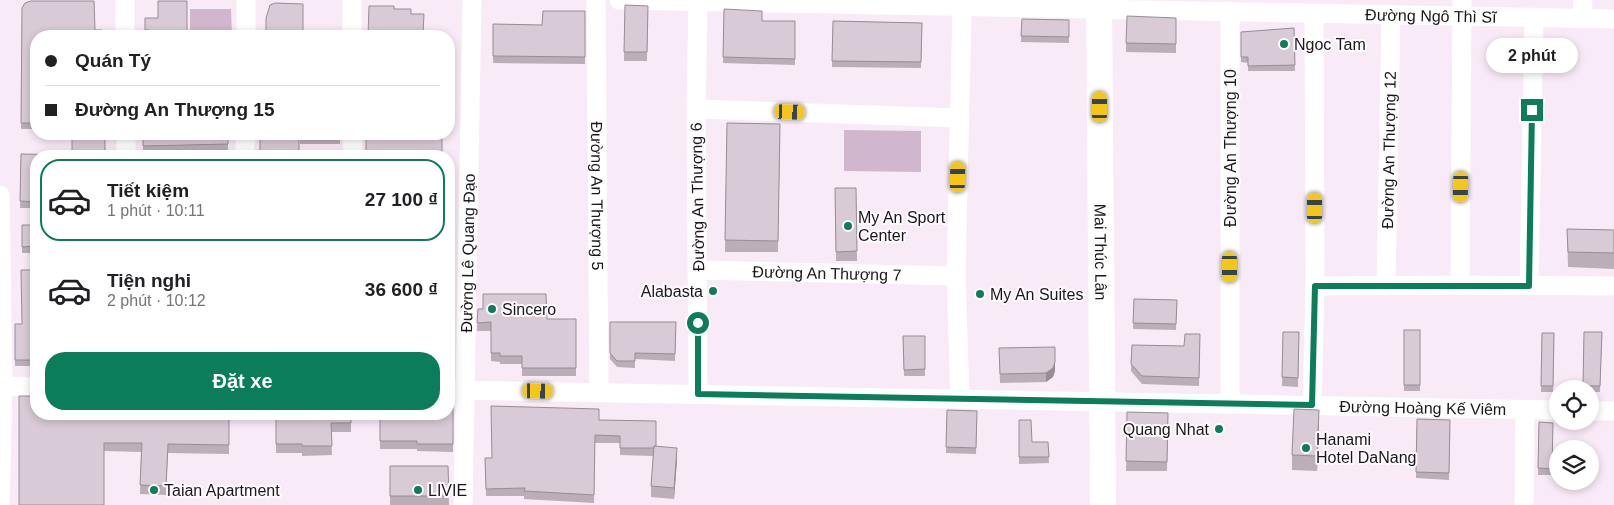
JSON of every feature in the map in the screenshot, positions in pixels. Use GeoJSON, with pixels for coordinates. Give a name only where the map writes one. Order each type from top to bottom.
{"type":"FeatureCollection","features":[{"type":"Feature","properties":{"kind":"street"},"geometry":{"type":"LineString","coordinates":[[125,0],[125,30]]}},
{"type":"Feature","properties":{"kind":"street"},"geometry":{"type":"LineString","coordinates":[[246,0],[246,30]]}},
{"type":"Feature","properties":{"kind":"street"},"geometry":{"type":"LineString","coordinates":[[352,0],[352,30]]}},
{"type":"Feature","properties":{"kind":"street","name":"Đường Lê Quang Đạo"},"geometry":{"type":"LineString","coordinates":[[463,505],[456,390],[472,0]]}},
{"type":"Feature","properties":{"kind":"street","name":"Đường An Thượng 5"},"geometry":{"type":"LineString","coordinates":[[596,0],[599,392]]}},
{"type":"Feature","properties":{"kind":"street","name":"Đường Ngô Thì Sĩ"},"geometry":{"type":"LineString","coordinates":[[619,0],[962,6],[1099,4],[1230,12],[1391,14],[1462,8],[1534,17],[1583,9],[1614,19]]}},
{"type":"Feature","properties":{"kind":"street","name":"Đường An Thượng 6"},"geometry":{"type":"LineString","coordinates":[[698,1],[696,109],[698,394]]}},
{"type":"Feature","properties":{"kind":"street","name":"Mai Thúc Lân"},"geometry":{"type":"LineString","coordinates":[[1099,4],[1103,505]]}},
{"type":"Feature","properties":{"kind":"street"},"geometry":{"type":"LineString","coordinates":[[960,398],[956,276],[962,6]]}},
{"type":"Feature","properties":{"kind":"street"},"geometry":{"type":"LineString","coordinates":[[1460,285],[1462,8]]}},
{"type":"Feature","properties":{"kind":"street","name":"Đường An Thượng 10"},"geometry":{"type":"LineString","coordinates":[[1230,12],[1230,404]]}},
{"type":"Feature","properties":{"kind":"street"},"geometry":{"type":"LineString","coordinates":[[1312,405],[1315,286],[1314,13]]}},
{"type":"Feature","properties":{"kind":"street","name":"Đường An Thượng 12"},"geometry":{"type":"LineString","coordinates":[[1386,286],[1391,14]]}},
{"type":"Feature","properties":{"kind":"street"},"geometry":{"type":"LineString","coordinates":[[1529,286],[1534,17]]}},
{"type":"Feature","properties":{"kind":"street"},"geometry":{"type":"LineString","coordinates":[[696,109],[960,118]]}},
{"type":"Feature","properties":{"kind":"street"},"geometry":{"type":"LineString","coordinates":[[0,195],[0,505]]}},
{"type":"Feature","properties":{"kind":"street","name":"Đường An Thượng 7"},"geometry":{"type":"LineString","coordinates":[[698,270],[956,276]]}},
{"type":"Feature","properties":{"kind":"street"},"geometry":{"type":"LineString","coordinates":[[1315,286],[1614,286]]}},
{"type":"Feature","properties":{"kind":"street"},"geometry":{"type":"LineString","coordinates":[[1,386],[30,387]]}},
{"type":"Feature","properties":{"kind":"street","name":"Đường Hoàng Kế Viêm"},"geometry":{"type":"LineString","coordinates":[[456,390],[1549,410]]}},
{"type":"Feature","properties":{"kind":"street"},"geometry":{"type":"LineString","coordinates":[[1524,505],[1525,410]]}},
{"type":"Feature","properties":{"kind":"street"},"geometry":{"type":"LineString","coordinates":[[1599,411],[1614,411]]}},
{"type":"Feature","properties":{"kind":"shaded area"},"geometry":{"type":"Polygon","coordinates":[[[190,9],[231,9],[232,30],[190,30],[190,9]]]}},
{"type":"Feature","properties":{"kind":"shaded area"},"geometry":{"type":"Polygon","coordinates":[[[844,130],[921,131],[921,172],[844,171],[844,130]]]}},
{"type":"Feature","properties":{"kind":"building"},"geometry":{"type":"Polygon","coordinates":[[[31,1],[94,1],[95,30],[30,30],[30,123],[21,123],[22,8],[25,3],[31,1]]]}},
{"type":"Feature","properties":{"kind":"building"},"geometry":{"type":"Polygon","coordinates":[[[158,1],[187,1],[187,30],[145,30],[145,18],[158,18],[158,1]]]}},
{"type":"Feature","properties":{"kind":"building"},"geometry":{"type":"Polygon","coordinates":[[[275,3],[303,4],[303,30],[266,30],[266,18],[270,5],[275,3]]]}},
{"type":"Feature","properties":{"kind":"building"},"geometry":{"type":"Polygon","coordinates":[[[625,5],[648,6],[647,52],[624,52],[625,5]]]}},
{"type":"Feature","properties":{"kind":"building"},"geometry":{"type":"Polygon","coordinates":[[[369,6],[394,6],[394,9],[411,9],[411,14],[424,14],[423,30],[368,30],[369,6]]]}},
{"type":"Feature","properties":{"kind":"building"},"geometry":{"type":"Polygon","coordinates":[[[724,9],[762,11],[762,21],[795,21],[795,59],[723,57],[724,9]]]}},
{"type":"Feature","properties":{"kind":"building"},"geometry":{"type":"Polygon","coordinates":[[[543,11],[585,11],[585,57],[493,56],[493,24],[542,25],[543,11]]]}},
{"type":"Feature","properties":{"kind":"building"},"geometry":{"type":"Polygon","coordinates":[[[1127,16],[1176,18],[1176,44],[1126,43],[1127,16]]]}},
{"type":"Feature","properties":{"kind":"building"},"geometry":{"type":"Polygon","coordinates":[[[1022,19],[1069,20],[1069,37],[1021,36],[1022,19]]]}},
{"type":"Feature","properties":{"kind":"building"},"geometry":{"type":"Polygon","coordinates":[[[833,21],[922,23],[921,62],[832,61],[833,21]]]}},
{"type":"Feature","properties":{"kind":"building"},"geometry":{"type":"Polygon","coordinates":[[[1294,28],[1295,65],[1248,66],[1248,57],[1241,57],[1241,32],[1294,28]]]}},
{"type":"Feature","properties":{"kind":"building"},"geometry":{"type":"Polygon","coordinates":[[[727,123],[780,124],[778,241],[725,240],[727,123]]]}},
{"type":"Feature","properties":{"kind":"building"},"geometry":{"type":"Polygon","coordinates":[[[72,140],[105,140],[105,150],[72,150],[72,140]]]}},
{"type":"Feature","properties":{"kind":"building"},"geometry":{"type":"Polygon","coordinates":[[[143,140],[228,140],[228,144],[143,146],[143,140]]]}},
{"type":"Feature","properties":{"kind":"building"},"geometry":{"type":"Polygon","coordinates":[[[260,140],[299,140],[299,150],[260,150],[260,140]]]}},
{"type":"Feature","properties":{"kind":"building"},"geometry":{"type":"Polygon","coordinates":[[[366,140],[442,140],[442,150],[366,150],[366,140]]]}},
{"type":"Feature","properties":{"kind":"building"},"geometry":{"type":"Polygon","coordinates":[[[21,154],[30,154],[30,202],[20,201],[21,154]]]}},
{"type":"Feature","properties":{"kind":"building"},"geometry":{"type":"Polygon","coordinates":[[[835,188],[856,188],[857,251],[836,252],[835,188]]]}},
{"type":"Feature","properties":{"kind":"building"},"geometry":{"type":"Polygon","coordinates":[[[22,225],[30,225],[30,246],[22,247],[22,225]]]}},
{"type":"Feature","properties":{"kind":"building"},"geometry":{"type":"Polygon","coordinates":[[[1567,229],[1614,230],[1614,253],[1568,252],[1567,229]]]}},
{"type":"Feature","properties":{"kind":"building"},"geometry":{"type":"Polygon","coordinates":[[[21,270],[30,270],[30,360],[15,360],[15,324],[22,324],[21,270]]]}},
{"type":"Feature","properties":{"kind":"building"},"geometry":{"type":"Polygon","coordinates":[[[483,294],[546,294],[547,319],[576,319],[576,368],[522,368],[522,356],[500,356],[500,353],[491,353],[491,322],[477,323],[478,309],[483,309],[483,294]]]}},
{"type":"Feature","properties":{"kind":"building"},"geometry":{"type":"Polygon","coordinates":[[[1134,299],[1177,300],[1176,324],[1133,323],[1134,299]]]}},
{"type":"Feature","properties":{"kind":"building"},"geometry":{"type":"Polygon","coordinates":[[[610,322],[676,322],[675,354],[635,353],[635,361],[617,361],[610,353],[610,322]]]}},
{"type":"Feature","properties":{"kind":"building"},"geometry":{"type":"Polygon","coordinates":[[[1404,330],[1420,330],[1420,385],[1404,385],[1404,330]]]}},
{"type":"Feature","properties":{"kind":"building"},"geometry":{"type":"Polygon","coordinates":[[[1283,332],[1299,332],[1298,378],[1282,377],[1283,332]]]}},
{"type":"Feature","properties":{"kind":"building"},"geometry":{"type":"Polygon","coordinates":[[[1584,332],[1602,332],[1600,386],[1599,380],[1583,380],[1584,332]]]}},
{"type":"Feature","properties":{"kind":"building"},"geometry":{"type":"Polygon","coordinates":[[[1542,333],[1554,333],[1553,380],[1549,380],[1549,386],[1541,386],[1542,333]]]}},
{"type":"Feature","properties":{"kind":"building"},"geometry":{"type":"Polygon","coordinates":[[[1185,334],[1200,334],[1199,378],[1142,376],[1131,364],[1132,345],[1184,346],[1185,334]]]}},
{"type":"Feature","properties":{"kind":"building"},"geometry":{"type":"Polygon","coordinates":[[[903,336],[925,336],[925,369],[904,370],[903,336]]]}},
{"type":"Feature","properties":{"kind":"building"},"geometry":{"type":"Polygon","coordinates":[[[1055,347],[1053,368],[1046,373],[1000,374],[999,348],[1055,347]]]}},
{"type":"Feature","properties":{"kind":"building"},"geometry":{"type":"Polygon","coordinates":[[[19,396],[30,396],[30,420],[229,420],[229,445],[168,444],[166,486],[140,485],[142,443],[104,443],[104,505],[19,505],[19,396]]]}},
{"type":"Feature","properties":{"kind":"building"},"geometry":{"type":"Polygon","coordinates":[[[491,406],[599,409],[599,420],[656,421],[656,446],[654,448],[620,448],[620,436],[595,435],[594,495],[524,491],[525,488],[486,489],[485,458],[492,458],[491,406]]]}},
{"type":"Feature","properties":{"kind":"building","name":"Hanami Hotel DaNang"},"geometry":{"type":"Polygon","coordinates":[[[1294,409],[1319,410],[1317,456],[1292,455],[1294,409]]]}},
{"type":"Feature","properties":{"kind":"building"},"geometry":{"type":"Polygon","coordinates":[[[947,410],[977,411],[976,448],[946,447],[947,410]]]}},
{"type":"Feature","properties":{"kind":"building"},"geometry":{"type":"Polygon","coordinates":[[[1127,412],[1168,413],[1167,462],[1126,461],[1127,412]]]}},
{"type":"Feature","properties":{"kind":"building"},"geometry":{"type":"Polygon","coordinates":[[[1417,419],[1450,420],[1449,473],[1416,472],[1417,419]]]}},
{"type":"Feature","properties":{"kind":"building"},"geometry":{"type":"Polygon","coordinates":[[[276,420],[351,420],[351,423],[331,423],[332,446],[276,444],[276,420]]]}},
{"type":"Feature","properties":{"kind":"building"},"geometry":{"type":"Polygon","coordinates":[[[380,420],[453,420],[453,444],[417,444],[417,441],[380,441],[380,420]]]}},
{"type":"Feature","properties":{"kind":"building"},"geometry":{"type":"Polygon","coordinates":[[[1019,420],[1031,420],[1032,442],[1048,442],[1049,457],[1019,457],[1019,420]]]}},
{"type":"Feature","properties":{"kind":"building"},"geometry":{"type":"Polygon","coordinates":[[[1539,422],[1549,423],[1549,430],[1553,430],[1553,440],[1549,440],[1549,469],[1538,468],[1539,422]]]}},
{"type":"Feature","properties":{"kind":"building"},"geometry":{"type":"Polygon","coordinates":[[[654,446],[677,448],[674,488],[651,486],[654,446]]]}},
{"type":"Feature","properties":{"kind":"building"},"geometry":{"type":"Polygon","coordinates":[[[390,466],[448,466],[449,496],[390,496],[390,466]]]}},
{"type":"Feature","properties":{"kind":"place","name":"Ngoc Tam"},"geometry":{"type":"Point","coordinates":[1284,44]}},
{"type":"Feature","properties":{"kind":"place","name":"My An Sport Center"},"geometry":{"type":"Point","coordinates":[848,226]}},
{"type":"Feature","properties":{"kind":"place","name":"Alabasta"},"geometry":{"type":"Point","coordinates":[713,291]}},
{"type":"Feature","properties":{"kind":"place","name":"My An Suites"},"geometry":{"type":"Point","coordinates":[980,294]}},
{"type":"Feature","properties":{"kind":"place","name":"Sincero"},"geometry":{"type":"Point","coordinates":[492,309]}},
{"type":"Feature","properties":{"kind":"place","name":"Quang Nhat"},"geometry":{"type":"Point","coordinates":[1219,429]}},
{"type":"Feature","properties":{"kind":"place","name":"Hanami Hotel DaNang"},"geometry":{"type":"Point","coordinates":[1306,448]}},
{"type":"Feature","properties":{"kind":"place","name":"Taian Apartment"},"geometry":{"type":"Point","coordinates":[154,490]}},
{"type":"Feature","properties":{"kind":"place","name":"LIVIE"},"geometry":{"type":"Point","coordinates":[418,490]}},
{"type":"Feature","properties":{"kind":"route"},"geometry":{"type":"LineString","coordinates":[[698,323],[698,394],[1312,405],[1315,286],[1529,286],[1532,110]]}}]}
